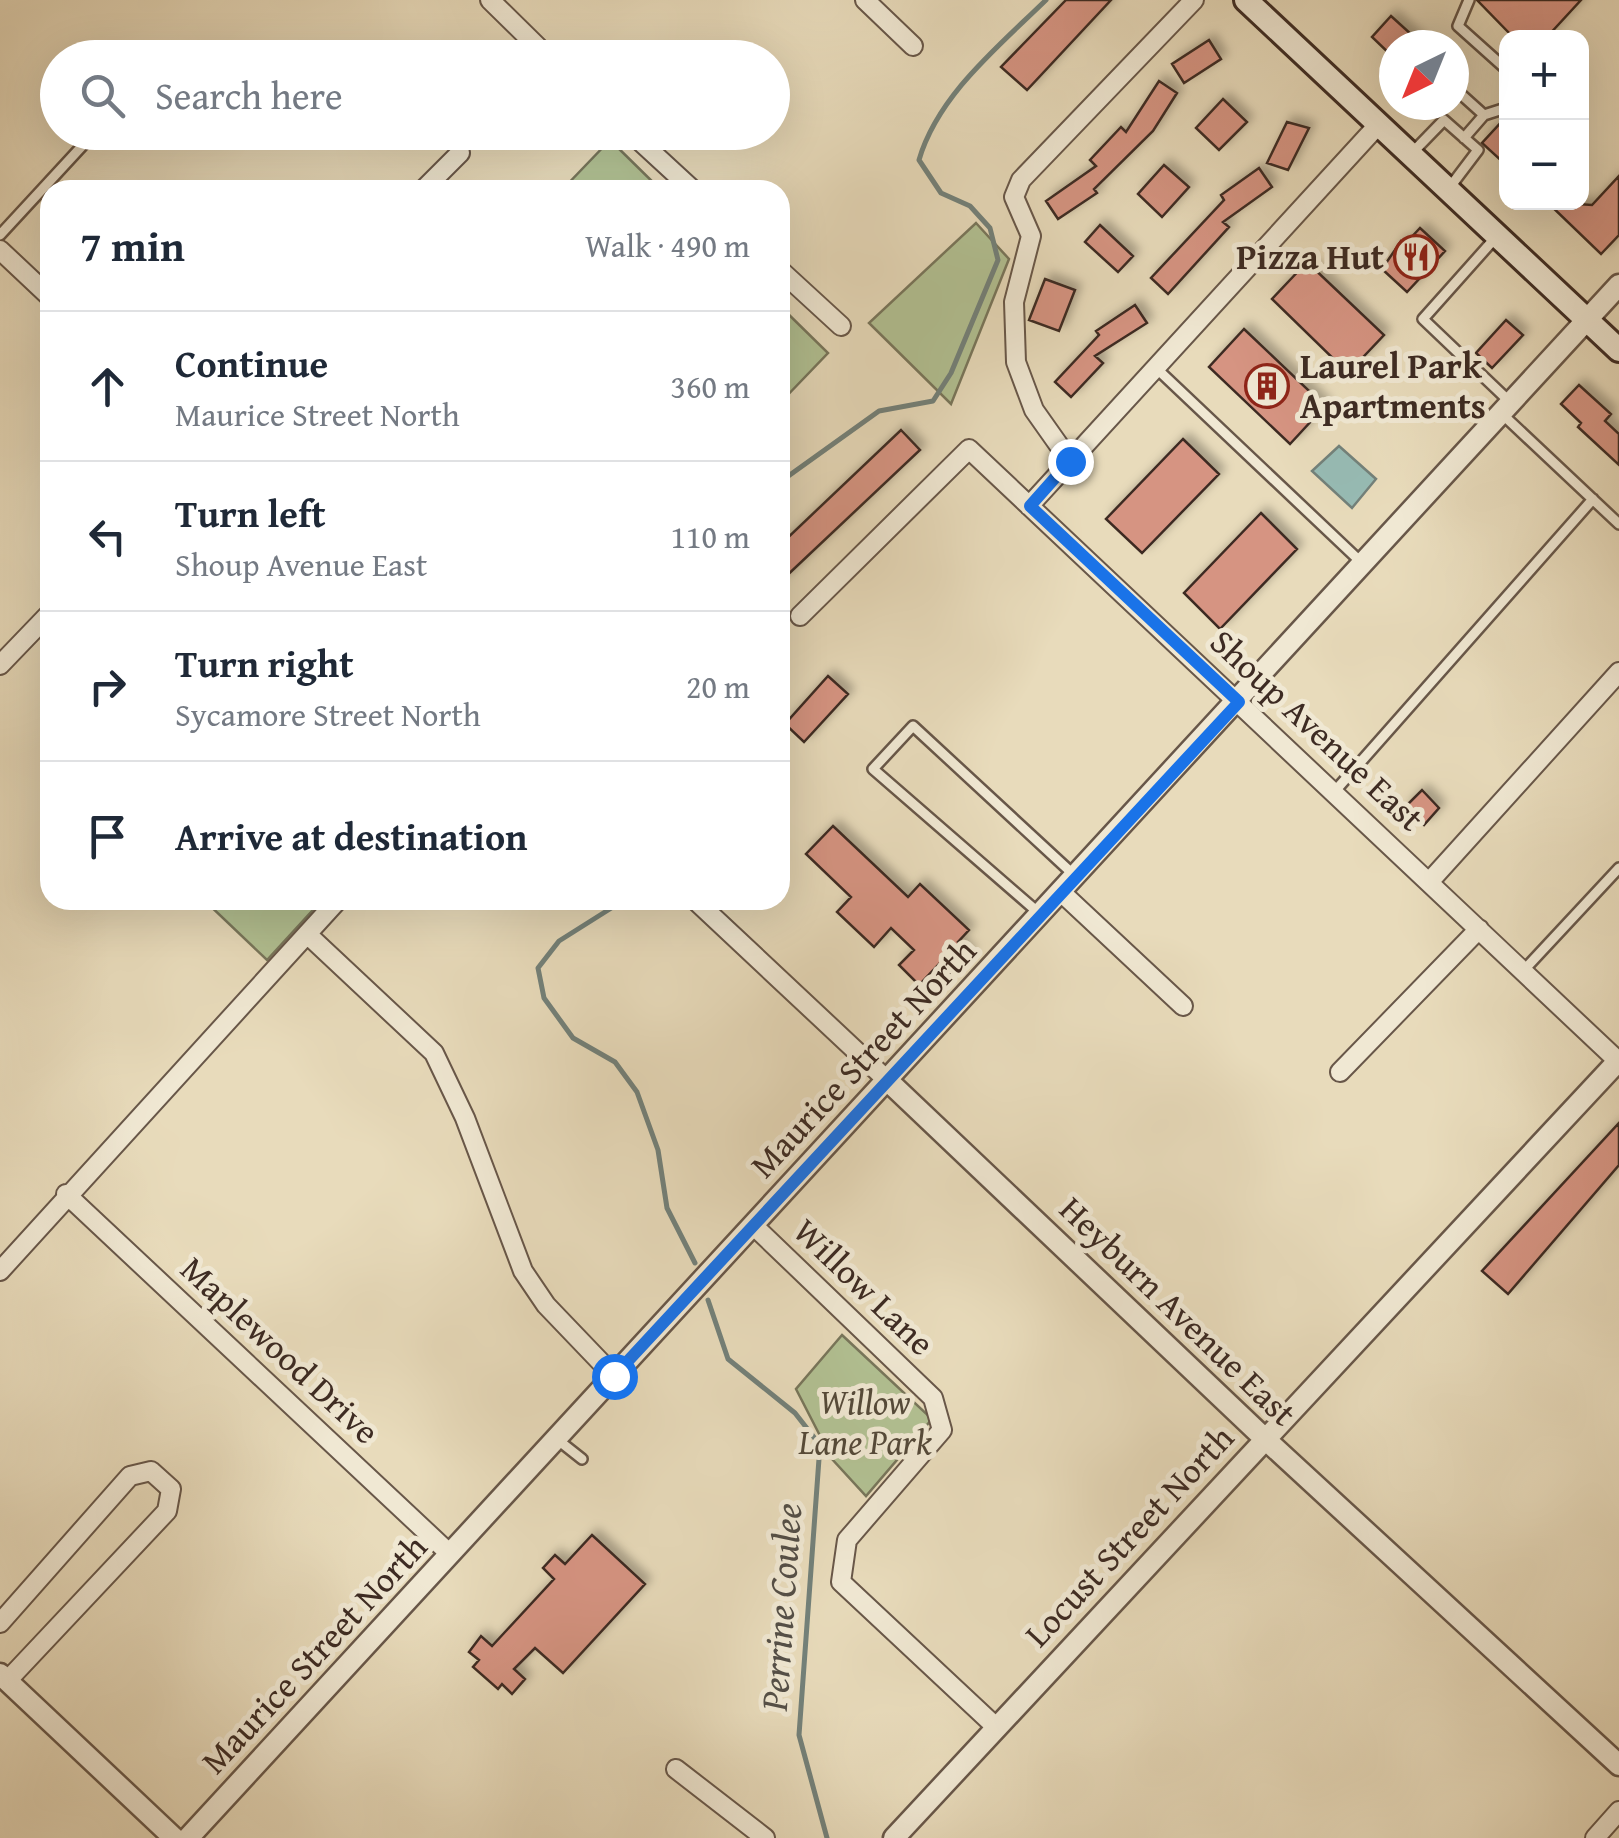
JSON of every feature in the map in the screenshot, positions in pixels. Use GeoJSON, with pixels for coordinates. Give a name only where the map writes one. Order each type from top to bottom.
{"type":"FeatureCollection","features":[{"type":"Feature","properties":{"kind":"main road"},"geometry":{"type":"LineString","coordinates":[[1246,0],[1619,350]]}},
{"type":"Feature","properties":{"kind":"street"},"geometry":{"type":"LineString","coordinates":[[490,0],[531,40]]}},
{"type":"Feature","properties":{"kind":"street"},"geometry":{"type":"LineString","coordinates":[[865,0],[913,46]]}},
{"type":"Feature","properties":{"kind":"street"},"geometry":{"type":"LineString","coordinates":[[1070,461],[1034,410],[1016,362],[1014,302],[1031,236],[1014,197],[1021,180],[1194,0]]}},
{"type":"Feature","properties":{"kind":"street"},"geometry":{"type":"LineString","coordinates":[[1030,506],[1378,125]]}},
{"type":"Feature","properties":{"kind":"street"},"geometry":{"type":"LineString","coordinates":[[650,150],[682,180]]}},
{"type":"Feature","properties":{"kind":"street"},"geometry":{"type":"LineString","coordinates":[[433,180],[460,153]]}},
{"type":"Feature","properties":{"kind":"street"},"geometry":{"type":"LineString","coordinates":[[0,250],[40,288]]}},
{"type":"Feature","properties":{"kind":"street"},"geometry":{"type":"LineString","coordinates":[[790,279],[841,326]]}},
{"type":"Feature","properties":{"kind":"street","name":"Maurice Street North"},"geometry":{"type":"LineString","coordinates":[[188,1838],[387,1633],[450,1554],[1239,702],[1619,284]]}},
{"type":"Feature","properties":{"kind":"street","name":"Shoup Avenue East"},"geometry":{"type":"LineString","coordinates":[[800,616],[969,449],[1619,1061]]}},
{"type":"Feature","properties":{"kind":"street"},"geometry":{"type":"LineString","coordinates":[[0,666],[40,623]]}},
{"type":"Feature","properties":{"kind":"street"},"geometry":{"type":"LineString","coordinates":[[1430,881],[1619,672]]}},
{"type":"Feature","properties":{"kind":"street"},"geometry":{"type":"LineString","coordinates":[[1068,884],[1182,1006]]}},
{"type":"Feature","properties":{"kind":"street"},"geometry":{"type":"LineString","coordinates":[[0,1271],[66,1194],[329,910]]}},
{"type":"Feature","properties":{"kind":"street","name":"Heyburn Avenue East"},"geometry":{"type":"LineString","coordinates":[[705,910],[1264,1438],[1619,1765]]}},
{"type":"Feature","properties":{"kind":"street"},"geometry":{"type":"LineString","coordinates":[[1340,1072],[1480,929]]}},
{"type":"Feature","properties":{"kind":"street"},"geometry":{"type":"LineString","coordinates":[[307,934],[434,1053],[465,1118],[523,1271],[546,1305],[614,1376]]}},
{"type":"Feature","properties":{"kind":"street","name":"Locust Street North"},"geometry":{"type":"LineString","coordinates":[[894,1838],[1619,1061]]}},
{"type":"Feature","properties":{"kind":"street","name":"Maplewood Drive"},"geometry":{"type":"LineString","coordinates":[[66,1194],[450,1554]]}},
{"type":"Feature","properties":{"kind":"street","name":"Willow Lane"},"geometry":{"type":"LineString","coordinates":[[753,1225],[932,1398],[942,1430],[848,1540],[841,1582],[996,1727]]}},
{"type":"Feature","properties":{"kind":"street"},"geometry":{"type":"LineString","coordinates":[[0,1623],[130,1476],[151,1471],[170,1490],[167,1511],[4,1678],[174,1838]]}},
{"type":"Feature","properties":{"kind":"street"},"geometry":{"type":"LineString","coordinates":[[676,1769],[765,1838]]}},
{"type":"Feature","properties":{"kind":"street"},"geometry":{"type":"LineString","coordinates":[[1595,1838],[1619,1812]]}},
{"type":"Feature","properties":{"kind":"lane"},"geometry":{"type":"LineString","coordinates":[[1469,0],[1458,26],[1499,63]]}},
{"type":"Feature","properties":{"kind":"lane"},"geometry":{"type":"LineString","coordinates":[[1469,101],[1484,114]]}},
{"type":"Feature","properties":{"kind":"lane"},"geometry":{"type":"LineString","coordinates":[[1464,138],[1484,114],[1499,110]]}},
{"type":"Feature","properties":{"kind":"lane"},"geometry":{"type":"LineString","coordinates":[[1410,155],[1444,120],[1478,150],[1448,189]]}},
{"type":"Feature","properties":{"kind":"lane"},"geometry":{"type":"LineString","coordinates":[[50,180],[78,150]]}},
{"type":"Feature","properties":{"kind":"lane"},"geometry":{"type":"LineString","coordinates":[[0,235],[40,191]]}},
{"type":"Feature","properties":{"kind":"lane"},"geometry":{"type":"LineString","coordinates":[[1497,236],[1424,319],[1619,524]]}},
{"type":"Feature","properties":{"kind":"lane"},"geometry":{"type":"LineString","coordinates":[[1155,368],[1362,563]]}},
{"type":"Feature","properties":{"kind":"lane"},"geometry":{"type":"LineString","coordinates":[[1335,791],[1592,498]]}},
{"type":"Feature","properties":{"kind":"lane"},"geometry":{"type":"LineString","coordinates":[[1040,914],[873,769],[913,726],[1068,884]]}},
{"type":"Feature","properties":{"kind":"lane"},"geometry":{"type":"LineString","coordinates":[[1524,970],[1619,868]]}},
{"type":"Feature","properties":{"kind":"lane"},"geometry":{"type":"LineString","coordinates":[[556,1438],[582,1459]]}},
{"type":"Feature","properties":{"kind":"green space"},"geometry":{"type":"Polygon","coordinates":[[[600,150],[620,150],[651,180],[572,180],[600,150]]]}},
{"type":"Feature","properties":{"kind":"green space"},"geometry":{"type":"Polygon","coordinates":[[[976,223],[1009,259],[951,404],[869,323],[976,223]]]}},
{"type":"Feature","properties":{"kind":"green space"},"geometry":{"type":"Polygon","coordinates":[[[790,316],[828,353],[790,393],[790,316]]]}},
{"type":"Feature","properties":{"kind":"green space"},"geometry":{"type":"Polygon","coordinates":[[[214,910],[313,910],[267,960],[214,910]]]}},
{"type":"Feature","properties":{"kind":"green space","name":"Willow Lane Park"},"geometry":{"type":"Polygon","coordinates":[[[842,1335],[932,1419],[866,1496],[832,1459],[796,1389],[842,1335]]]}},
{"type":"Feature","properties":{"kind":"water"},"geometry":{"type":"Polygon","coordinates":[[[1339,446],[1376,479],[1352,508],[1312,471],[1339,446]]]}},
{"type":"Feature","properties":{"kind":"building"},"geometry":{"type":"Polygon","coordinates":[[[1066,0],[1111,0],[1027,90],[1001,67],[1066,0]]]}},
{"type":"Feature","properties":{"kind":"building"},"geometry":{"type":"Polygon","coordinates":[[[1477,0],[1581,0],[1553,30],[1506,30],[1477,0]]]}},
{"type":"Feature","properties":{"kind":"building"},"geometry":{"type":"Polygon","coordinates":[[[1391,16],[1406,30],[1379,30],[1379,44],[1372,37],[1391,16]]]}},
{"type":"Feature","properties":{"kind":"building"},"geometry":{"type":"Polygon","coordinates":[[[1209,40],[1221,59],[1184,83],[1172,64],[1209,40]]]}},
{"type":"Feature","properties":{"kind":"building"},"geometry":{"type":"Polygon","coordinates":[[[1159,81],[1177,93],[1153,131],[1094,189],[1097,193],[1058,219],[1046,201],[1096,166],[1090,160],[1121,127],[1126,132],[1159,81]]]}},
{"type":"Feature","properties":{"kind":"building"},"geometry":{"type":"Polygon","coordinates":[[[1223,99],[1247,122],[1219,150],[1196,128],[1223,99]]]}},
{"type":"Feature","properties":{"kind":"building"},"geometry":{"type":"Polygon","coordinates":[[[1287,122],[1309,128],[1288,170],[1267,163],[1287,122]]]}},
{"type":"Feature","properties":{"kind":"building"},"geometry":{"type":"Polygon","coordinates":[[[1499,125],[1499,159],[1482,143],[1499,125]]]}},
{"type":"Feature","properties":{"kind":"building"},"geometry":{"type":"Polygon","coordinates":[[[1164,165],[1189,187],[1162,217],[1138,194],[1164,165]]]}},
{"type":"Feature","properties":{"kind":"building"},"geometry":{"type":"Polygon","coordinates":[[[1259,168],[1272,187],[1223,222],[1229,227],[1168,294],[1151,278],[1224,200],[1221,195],[1259,168]]]}},
{"type":"Feature","properties":{"kind":"building"},"geometry":{"type":"Polygon","coordinates":[[[1619,176],[1619,235],[1601,254],[1555,210],[1589,210],[1619,176]]]}},
{"type":"Feature","properties":{"kind":"building"},"geometry":{"type":"Polygon","coordinates":[[[1100,225],[1133,256],[1118,272],[1085,242],[1100,225]]]}},
{"type":"Feature","properties":{"kind":"building"},"geometry":{"type":"Polygon","coordinates":[[[1420,228],[1445,251],[1407,292],[1382,269],[1401,241],[1405,244],[1420,228]]]}},
{"type":"Feature","properties":{"kind":"building","name":"Laurel Park Apartments"},"geometry":{"type":"Polygon","coordinates":[[[1307,262],[1384,335],[1348,373],[1272,299],[1307,262]]]}},
{"type":"Feature","properties":{"kind":"building"},"geometry":{"type":"Polygon","coordinates":[[[1045,279],[1075,290],[1059,331],[1029,320],[1045,279]]]}},
{"type":"Feature","properties":{"kind":"building"},"geometry":{"type":"Polygon","coordinates":[[[1135,305],[1147,323],[1095,356],[1103,363],[1071,397],[1055,382],[1099,335],[1096,331],[1135,305]]]}},
{"type":"Feature","properties":{"kind":"building"},"geometry":{"type":"Polygon","coordinates":[[[1506,320],[1523,335],[1492,368],[1476,353],[1506,320]]]}},
{"type":"Feature","properties":{"kind":"building","name":"Laurel Park Apartments"},"geometry":{"type":"Polygon","coordinates":[[[1244,329],[1325,406],[1290,444],[1209,367],[1244,329]]]}},
{"type":"Feature","properties":{"kind":"building"},"geometry":{"type":"Polygon","coordinates":[[[1579,385],[1611,414],[1605,421],[1619,434],[1619,465],[1578,427],[1581,423],[1561,404],[1579,385]]]}},
{"type":"Feature","properties":{"kind":"building"},"geometry":{"type":"Polygon","coordinates":[[[901,430],[920,450],[790,573],[790,535],[901,430]]]}},
{"type":"Feature","properties":{"kind":"building","name":"Laurel Park Apartments"},"geometry":{"type":"Polygon","coordinates":[[[1183,439],[1219,474],[1142,553],[1106,519],[1183,439]]]}},
{"type":"Feature","properties":{"kind":"building","name":"Laurel Park Apartments"},"geometry":{"type":"Polygon","coordinates":[[[1261,513],[1297,549],[1220,629],[1184,593],[1261,513]]]}},
{"type":"Feature","properties":{"kind":"building"},"geometry":{"type":"Polygon","coordinates":[[[828,676],[848,694],[804,742],[790,729],[790,718],[828,676]]]}},
{"type":"Feature","properties":{"kind":"building"},"geometry":{"type":"Polygon","coordinates":[[[1422,790],[1439,808],[1424,825],[1404,808],[1422,790]]]}},
{"type":"Feature","properties":{"kind":"building"},"geometry":{"type":"Polygon","coordinates":[[[833,826],[908,897],[920,884],[969,930],[958,942],[970,953],[950,974],[939,964],[919,985],[899,965],[914,950],[891,928],[874,947],[837,912],[851,897],[806,854],[833,826]]]}},
{"type":"Feature","properties":{"kind":"building"},"geometry":{"type":"Polygon","coordinates":[[[1619,1123],[1619,1165],[1508,1294],[1482,1271],[1619,1123]]]}},
{"type":"Feature","properties":{"kind":"building"},"geometry":{"type":"Polygon","coordinates":[[[592,1535],[645,1584],[563,1673],[535,1648],[514,1669],[525,1679],[512,1694],[502,1684],[498,1689],[473,1667],[479,1660],[469,1652],[481,1636],[492,1646],[554,1579],[543,1568],[555,1555],[565,1564],[592,1535]]]}},
{"type":"Feature","properties":{"kind":"waterway","name":"Perrine Coulee"},"geometry":{"type":"LineString","coordinates":[[790,475],[879,411],[933,401],[951,373],[998,260],[990,228],[970,206],[941,193],[919,160],[928,136],[955,93],[1046,0]]}},
{"type":"Feature","properties":{"kind":"waterway","name":"Perrine Coulee"},"geometry":{"type":"LineString","coordinates":[[608,910],[559,941],[538,968],[544,998],[573,1038],[615,1062],[637,1092],[658,1150],[667,1208],[695,1263]]}},
{"type":"Feature","properties":{"kind":"waterway","name":"Perrine Coulee"},"geometry":{"type":"LineString","coordinates":[[708,1300],[728,1359],[795,1413],[820,1445],[799,1735],[827,1838]]}},
{"type":"Feature","properties":{"kind":"place","name":"Pizza Hut"},"geometry":{"type":"Point","coordinates":[1416,257]}},
{"type":"Feature","properties":{"kind":"place","name":"Laurel Park Apartments"},"geometry":{"type":"Point","coordinates":[1267,386]}},
{"type":"Feature","properties":{"kind":"route"},"geometry":{"type":"LineString","coordinates":[[614,1376],[1239,702],[1030,506],[1070,461]]}}]}
